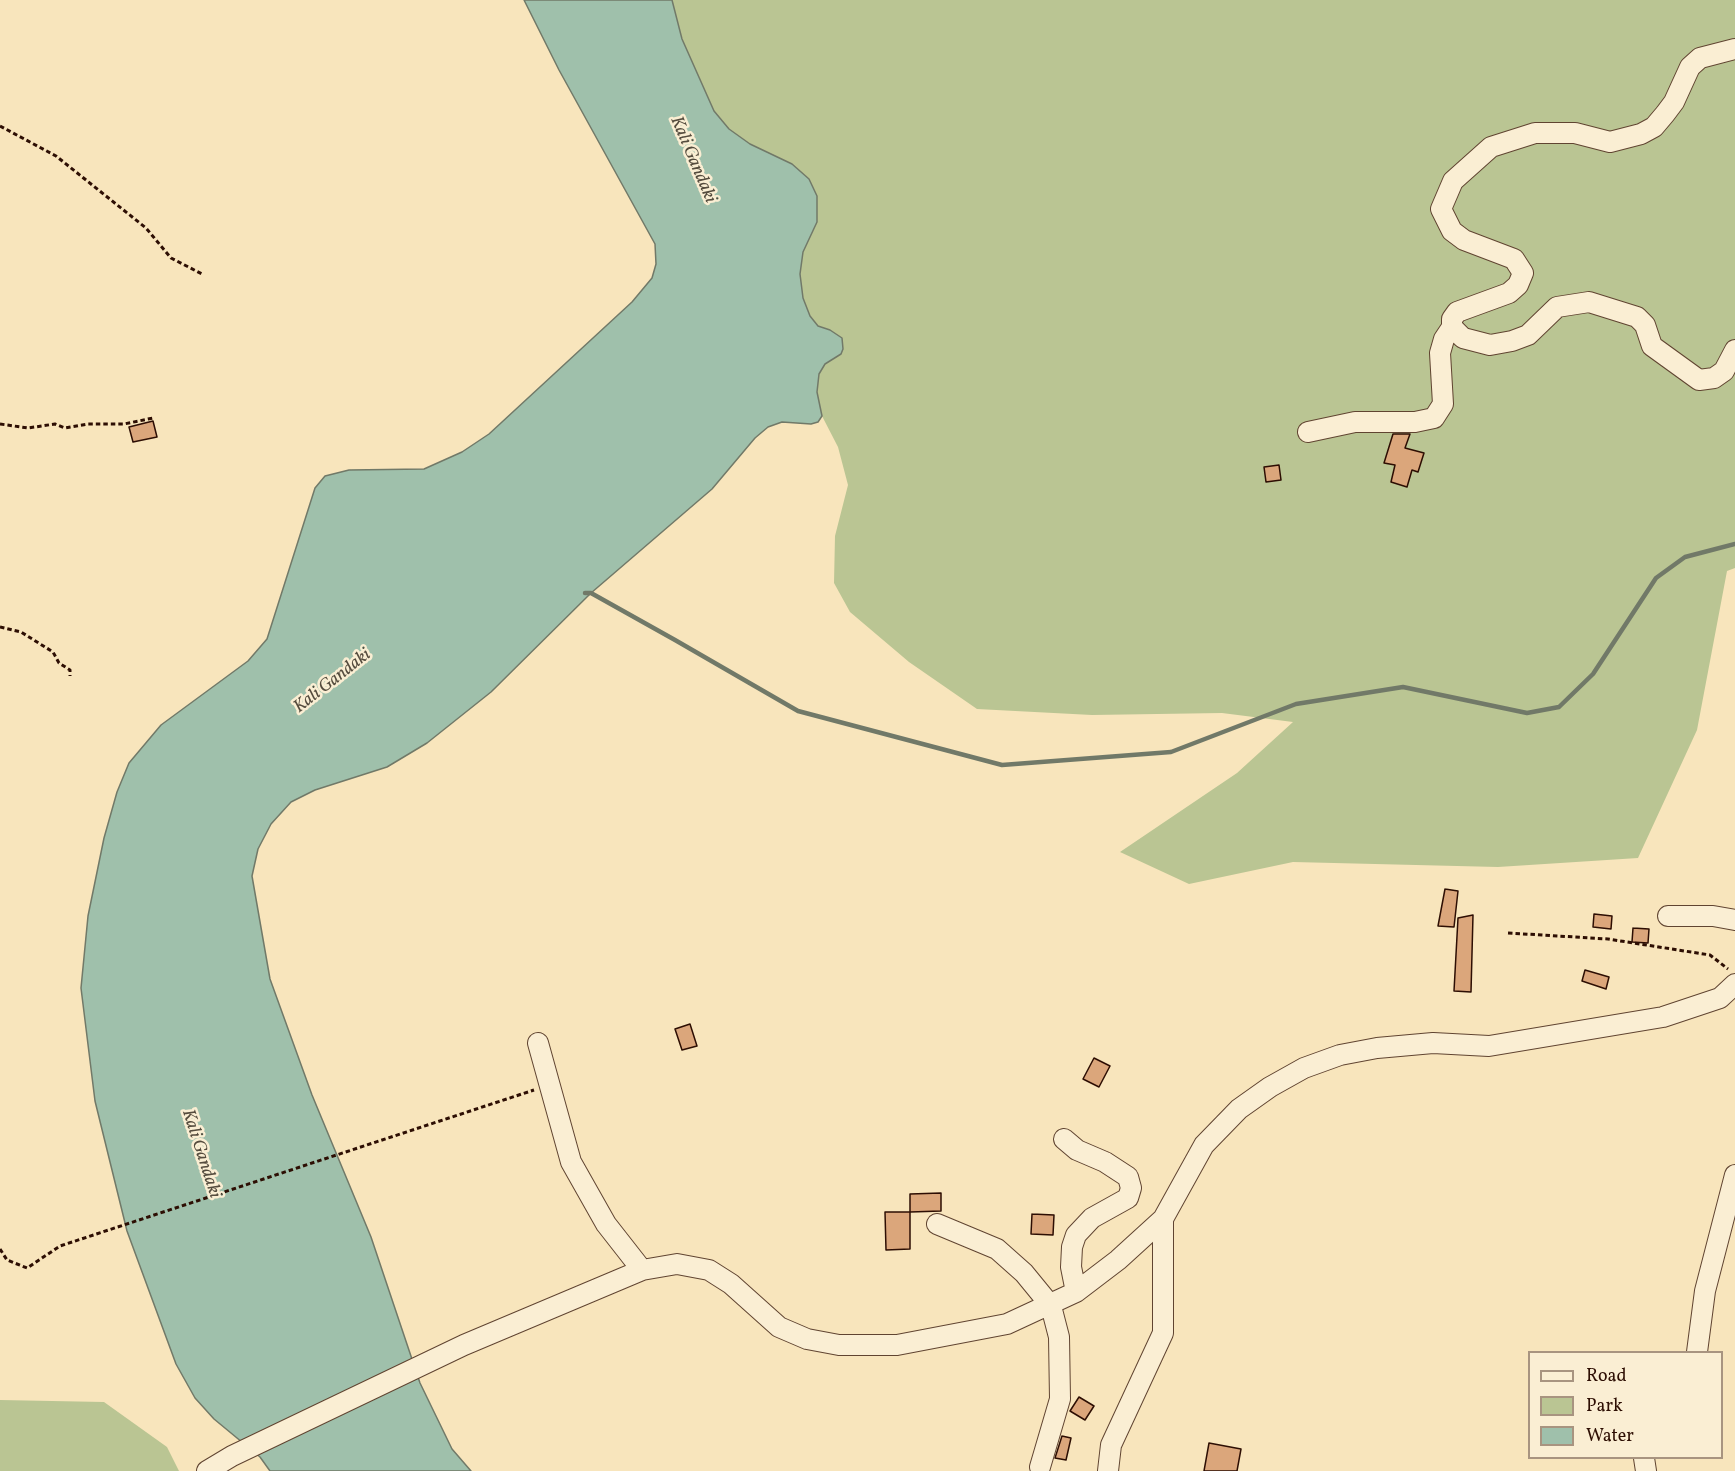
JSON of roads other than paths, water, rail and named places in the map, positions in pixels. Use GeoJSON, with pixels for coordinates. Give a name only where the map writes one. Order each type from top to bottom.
{"type":"FeatureCollection","features":[{"type":"Feature","properties":{"kind":"street"},"geometry":{"type":"LineString","coordinates":[[1308,432],[1356,422],[1415,422],[1434,418],[1439,414],[1443,404],[1440,353],[1444,339],[1452,327],[1452,319],[1457,312],[1509,293],[1518,285],[1523,273],[1514,258],[1464,240],[1452,231],[1442,209],[1453,181],[1491,147],[1535,132],[1575,133],[1610,142],[1641,135],[1654,127],[1674,102],[1690,67],[1700,58],[1735,49]]}},
{"type":"Feature","properties":{"kind":"street"},"geometry":{"type":"LineString","coordinates":[[1452,327],[1463,338],[1490,345],[1528,335],[1557,307],[1589,302],[1637,317],[1645,325],[1652,346],[1699,380],[1714,378],[1724,371],[1735,350]]}},
{"type":"Feature","properties":{"kind":"street"},"geometry":{"type":"LineString","coordinates":[[1668,916],[1713,916],[1735,920]]}},
{"type":"Feature","properties":{"kind":"street"},"geometry":{"type":"LineString","coordinates":[[207,1471],[232,1456],[464,1345],[642,1270],[677,1264],[709,1270],[731,1284],[779,1327],[807,1339],[838,1344],[897,1345],[1007,1324],[1051,1306],[1076,1292],[1118,1260],[1163,1219],[1204,1145],[1239,1108],[1304,1068],[1340,1055],[1377,1048],[1433,1043],[1489,1046],[1664,1017],[1720,998],[1735,984]]}},
{"type":"Feature","properties":{"kind":"street"},"geometry":{"type":"LineString","coordinates":[[538,1043],[571,1162],[606,1224],[642,1270]]}},
{"type":"Feature","properties":{"kind":"street"},"geometry":{"type":"LineString","coordinates":[[1064,1139],[1077,1150],[1105,1162],[1128,1177],[1131,1188],[1128,1198],[1092,1218],[1076,1236],[1072,1247],[1071,1267],[1076,1292]]}},
{"type":"Feature","properties":{"kind":"street"},"geometry":{"type":"LineString","coordinates":[[1697,1351],[1705,1291],[1735,1175]]}},
{"type":"Feature","properties":{"kind":"street"},"geometry":{"type":"LineString","coordinates":[[1108,1471],[1111,1445],[1163,1333],[1163,1219]]}},
{"type":"Feature","properties":{"kind":"street"},"geometry":{"type":"LineString","coordinates":[[937,1224],[997,1249],[1024,1273],[1051,1306],[1059,1337],[1060,1399],[1040,1467]]}},
{"type":"Feature","properties":{"kind":"water","name":"Kali Gandaki"},"geometry":{"type":"Polygon","coordinates":[[[524,0],[672,0],[682,39],[714,111],[729,129],[750,144],[792,164],[809,179],[817,196],[817,222],[803,252],[800,274],[803,298],[810,316],[818,326],[842,338],[843,349],[841,354],[825,364],[819,374],[817,392],[822,416],[818,422],[811,424],[782,422],[768,427],[755,438],[712,489],[591,593],[491,692],[427,743],[387,767],[315,790],[291,802],[271,824],[258,849],[252,876],[270,979],[312,1095],[371,1237],[420,1383],[452,1449],[471,1471],[270,1471],[260,1457],[214,1419],[195,1398],[176,1364],[127,1231],[95,1101],[81,988],[88,916],[104,838],[117,792],[129,763],[161,725],[248,661],[267,639],[315,488],[325,476],[349,470],[424,469],[462,452],[489,434],[632,302],[652,278],[656,264],[655,244],[559,70],[524,0]]]}},
{"type":"Feature","properties":{"kind":"waterway"},"geometry":{"type":"LineString","coordinates":[[585,593],[591,593],[798,711],[1002,765],[1171,752],[1296,704],[1403,687],[1527,713],[1559,707],[1593,674],[1656,578],[1685,557],[1735,544]]}}]}
